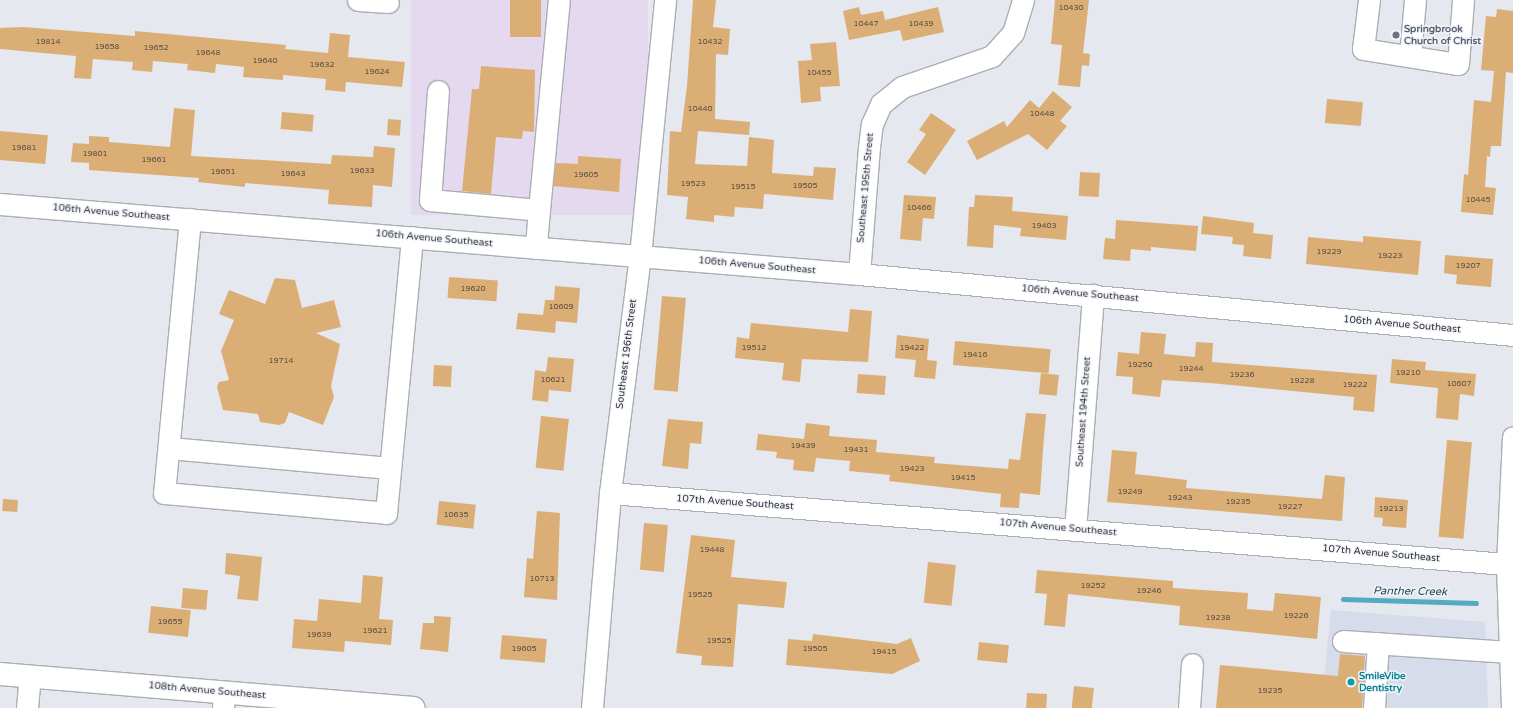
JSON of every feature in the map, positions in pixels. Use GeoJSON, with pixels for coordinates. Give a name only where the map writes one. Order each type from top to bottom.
{"type":"FeatureCollection","features":[{"type":"Feature","properties":{"kind":"main road","name":"108th Avenue Southeast"},"geometry":{"type":"LineString","coordinates":[[0,674],[30,676],[223,700],[414,708]]}},
{"type":"Feature","properties":{"kind":"street"},"geometry":{"type":"LineString","coordinates":[[358,0],[388,2]]}},
{"type":"Feature","properties":{"kind":"street"},"geometry":{"type":"LineString","coordinates":[[536,248],[559,0]]}},
{"type":"Feature","properties":{"kind":"street","name":"Southeast 196th Street"},"geometry":{"type":"LineString","coordinates":[[592,708],[610,493],[640,256],[665,0]]}},
{"type":"Feature","properties":{"kind":"street","name":"Southeast 195th Street"},"geometry":{"type":"LineString","coordinates":[[859,274],[869,147],[872,124],[881,104],[902,87],[992,56],[1013,33],[1020,20],[1023,0]]}},
{"type":"Feature","properties":{"kind":"street"},"geometry":{"type":"LineString","coordinates":[[1369,0],[1363,49],[1458,64],[1464,0]]}},
{"type":"Feature","properties":{"kind":"street"},"geometry":{"type":"LineString","coordinates":[[1410,56],[1415,0]]}},
{"type":"Feature","properties":{"kind":"street"},"geometry":{"type":"LineString","coordinates":[[438,91],[430,200],[539,210]]}},
{"type":"Feature","properties":{"kind":"street","name":"106th Avenue Southeast"},"geometry":{"type":"LineString","coordinates":[[0,204],[859,274],[1513,335]]}},
{"type":"Feature","properties":{"kind":"street"},"geometry":{"type":"LineString","coordinates":[[190,219],[164,493],[386,513],[412,237]]}},
{"type":"Feature","properties":{"kind":"street","name":"Southeast 194th Street"},"geometry":{"type":"LineString","coordinates":[[1075,530],[1093,295]]}},
{"type":"Feature","properties":{"kind":"street"},"geometry":{"type":"LineString","coordinates":[[1512,708],[1507,564],[1513,437]]}},
{"type":"Feature","properties":{"kind":"street"},"geometry":{"type":"LineString","coordinates":[[168,448],[390,468]]}},
{"type":"Feature","properties":{"kind":"street","name":"107th Avenue Southeast"},"geometry":{"type":"LineString","coordinates":[[610,493],[1507,564]]}},
{"type":"Feature","properties":{"kind":"street"},"geometry":{"type":"LineString","coordinates":[[1343,641],[1510,652]]}},
{"type":"Feature","properties":{"kind":"street"},"geometry":{"type":"LineString","coordinates":[[1374,708],[1378,643]]}},
{"type":"Feature","properties":{"kind":"street"},"geometry":{"type":"LineString","coordinates":[[1189,708],[1192,664]]}},
{"type":"Feature","properties":{"kind":"street"},"geometry":{"type":"LineString","coordinates":[[27,708],[30,676]]}},
{"type":"Feature","properties":{"kind":"shaded area"},"geometry":{"type":"Polygon","coordinates":[[[411,0],[648,0],[648,215],[411,215],[411,0]]]}},
{"type":"Feature","properties":{"kind":"shaded area"},"geometry":{"type":"Polygon","coordinates":[[[1331,610],[1485,622],[1488,708],[1321,708],[1331,610]]]}},
{"type":"Feature","properties":{"kind":"building"},"geometry":{"type":"Polygon","coordinates":[[[510,0],[541,0],[541,37],[510,37],[510,0]]]}},
{"type":"Feature","properties":{"kind":"building"},"geometry":{"type":"Polygon","coordinates":[[[693,0],[716,0],[713,27],[730,29],[728,55],[716,54],[715,119],[750,122],[749,135],[698,131],[695,164],[747,166],[749,137],[774,140],[772,173],[813,176],[814,167],[836,168],[833,200],[764,194],[763,209],[735,207],[734,217],[714,215],[714,222],[686,219],[688,197],[667,195],[670,131],[681,132],[687,86],[693,0]]]}},
{"type":"Feature","properties":{"kind":"building"},"geometry":{"type":"Polygon","coordinates":[[[1055,0],[1089,0],[1083,53],[1090,54],[1089,66],[1082,65],[1080,87],[1058,85],[1062,45],[1051,44],[1055,0]]]}},
{"type":"Feature","properties":{"kind":"building"},"geometry":{"type":"Polygon","coordinates":[[[859,7],[861,15],[883,11],[885,20],[938,7],[944,32],[903,41],[900,30],[849,40],[843,11],[859,7]]]}},
{"type":"Feature","properties":{"kind":"building"},"geometry":{"type":"Polygon","coordinates":[[[1497,9],[1513,11],[1513,73],[1506,72],[1501,146],[1491,146],[1490,157],[1487,156],[1485,187],[1496,188],[1493,215],[1461,212],[1464,174],[1468,175],[1474,100],[1491,102],[1494,71],[1481,70],[1486,16],[1496,17],[1497,9]]]}},
{"type":"Feature","properties":{"kind":"building"},"geometry":{"type":"Polygon","coordinates":[[[23,27],[135,36],[135,31],[286,45],[285,49],[328,53],[330,33],[350,35],[348,57],[405,62],[402,87],[346,82],[345,92],[325,90],[326,79],[283,75],[283,80],[243,77],[244,67],[216,64],[215,73],[187,70],[188,64],[153,61],[152,72],[132,70],[133,62],[93,59],[91,79],[74,78],[76,56],[0,49],[0,28],[23,27]]]}},
{"type":"Feature","properties":{"kind":"building"},"geometry":{"type":"Polygon","coordinates":[[[836,42],[840,86],[820,87],[821,101],[801,103],[798,61],[812,60],[810,44],[836,42]]]}},
{"type":"Feature","properties":{"kind":"building"},"geometry":{"type":"Polygon","coordinates":[[[481,66],[535,70],[534,132],[523,131],[522,139],[496,137],[491,194],[462,191],[472,89],[479,89],[481,66]]]}},
{"type":"Feature","properties":{"kind":"building"},"geometry":{"type":"Polygon","coordinates":[[[1053,91],[1072,107],[1060,121],[1067,126],[1047,150],[1028,134],[977,160],[967,141],[1004,121],[1007,127],[1030,100],[1039,108],[1053,91]]]}},
{"type":"Feature","properties":{"kind":"building"},"geometry":{"type":"Polygon","coordinates":[[[1327,99],[1363,102],[1361,126],[1325,123],[1327,99]]]}},
{"type":"Feature","properties":{"kind":"building"},"geometry":{"type":"Polygon","coordinates":[[[174,108],[195,110],[191,156],[331,164],[332,155],[373,157],[374,146],[395,148],[392,187],[373,185],[372,207],[328,204],[329,190],[245,183],[245,187],[198,182],[199,178],[89,170],[89,163],[71,162],[73,143],[89,144],[89,136],[109,137],[109,142],[170,147],[174,108]]]}},
{"type":"Feature","properties":{"kind":"building"},"geometry":{"type":"Polygon","coordinates":[[[282,112],[314,115],[312,132],[281,129],[282,112]]]}},
{"type":"Feature","properties":{"kind":"building"},"geometry":{"type":"Polygon","coordinates":[[[931,113],[956,130],[925,175],[907,162],[926,134],[919,130],[931,113]]]}},
{"type":"Feature","properties":{"kind":"building"},"geometry":{"type":"Polygon","coordinates":[[[388,119],[401,120],[400,136],[387,135],[388,119]]]}},
{"type":"Feature","properties":{"kind":"building"},"geometry":{"type":"Polygon","coordinates":[[[0,131],[48,135],[45,164],[0,160],[0,131]]]}},
{"type":"Feature","properties":{"kind":"building"},"geometry":{"type":"Polygon","coordinates":[[[578,156],[621,159],[619,192],[553,186],[556,163],[578,164],[578,156]]]}},
{"type":"Feature","properties":{"kind":"building"},"geometry":{"type":"Polygon","coordinates":[[[1080,172],[1100,173],[1099,197],[1079,196],[1080,172]]]}},
{"type":"Feature","properties":{"kind":"building"},"geometry":{"type":"Polygon","coordinates":[[[904,195],[936,197],[934,219],[923,218],[921,241],[900,239],[904,195]]]}},
{"type":"Feature","properties":{"kind":"building"},"geometry":{"type":"Polygon","coordinates":[[[975,195],[1013,197],[1012,211],[1068,216],[1066,240],[1020,236],[1021,228],[994,225],[993,248],[967,246],[969,207],[974,207],[975,195]]]}},
{"type":"Feature","properties":{"kind":"building"},"geometry":{"type":"Polygon","coordinates":[[[1203,216],[1254,223],[1253,233],[1273,235],[1271,259],[1243,256],[1244,245],[1232,244],[1233,237],[1201,234],[1203,216]]]}},
{"type":"Feature","properties":{"kind":"building"},"geometry":{"type":"Polygon","coordinates":[[[1116,220],[1198,226],[1196,251],[1151,247],[1151,251],[1131,249],[1130,261],[1103,259],[1105,238],[1115,239],[1116,220]]]}},
{"type":"Feature","properties":{"kind":"building"},"geometry":{"type":"Polygon","coordinates":[[[1363,236],[1421,241],[1418,275],[1306,264],[1308,237],[1363,242],[1363,236]]]}},
{"type":"Feature","properties":{"kind":"building"},"geometry":{"type":"Polygon","coordinates":[[[1445,255],[1493,259],[1491,287],[1456,284],[1457,275],[1444,273],[1445,255]]]}},
{"type":"Feature","properties":{"kind":"building"},"geometry":{"type":"Polygon","coordinates":[[[449,277],[498,280],[496,301],[448,298],[449,277]]]}},
{"type":"Feature","properties":{"kind":"building"},"geometry":{"type":"Polygon","coordinates":[[[275,278],[295,280],[302,308],[334,300],[341,327],[316,333],[340,344],[331,386],[334,397],[323,425],[289,412],[285,423],[279,425],[260,422],[258,414],[223,410],[217,387],[219,382],[229,380],[221,351],[234,320],[219,314],[229,290],[265,304],[275,278]]]}},
{"type":"Feature","properties":{"kind":"building"},"geometry":{"type":"Polygon","coordinates":[[[555,286],[580,288],[577,323],[556,321],[555,333],[516,329],[518,313],[543,315],[545,300],[554,300],[555,286]]]}},
{"type":"Feature","properties":{"kind":"building"},"geometry":{"type":"Polygon","coordinates":[[[662,296],[686,298],[678,392],[654,390],[662,296]]]}},
{"type":"Feature","properties":{"kind":"building"},"geometry":{"type":"Polygon","coordinates":[[[850,309],[872,311],[868,362],[802,359],[800,382],[782,380],[784,363],[735,358],[737,337],[749,339],[751,323],[848,332],[850,309]]]}},
{"type":"Feature","properties":{"kind":"building"},"geometry":{"type":"Polygon","coordinates":[[[1141,332],[1166,334],[1164,354],[1195,357],[1196,342],[1213,343],[1212,362],[1377,375],[1374,412],[1353,410],[1354,397],[1210,383],[1162,380],[1160,397],[1132,394],[1133,377],[1116,376],[1118,352],[1139,354],[1141,332]]]}},
{"type":"Feature","properties":{"kind":"building"},"geometry":{"type":"Polygon","coordinates":[[[897,335],[929,339],[927,360],[937,361],[935,379],[914,377],[916,360],[895,358],[897,335]]]}},
{"type":"Feature","properties":{"kind":"building"},"geometry":{"type":"Polygon","coordinates":[[[955,341],[1051,349],[1049,373],[953,365],[955,341]]]}},
{"type":"Feature","properties":{"kind":"building"},"geometry":{"type":"Polygon","coordinates":[[[548,357],[574,359],[571,392],[549,390],[548,402],[532,400],[535,370],[546,372],[548,357]]]}},
{"type":"Feature","properties":{"kind":"building"},"geometry":{"type":"Polygon","coordinates":[[[1392,359],[1426,362],[1425,370],[1476,374],[1474,396],[1460,394],[1458,420],[1436,418],[1438,388],[1390,383],[1392,359]]]}},
{"type":"Feature","properties":{"kind":"building"},"geometry":{"type":"Polygon","coordinates":[[[434,365],[452,366],[451,387],[433,386],[434,365]]]}},
{"type":"Feature","properties":{"kind":"building"},"geometry":{"type":"Polygon","coordinates":[[[1041,373],[1059,375],[1057,396],[1039,394],[1041,373]]]}},
{"type":"Feature","properties":{"kind":"building"},"geometry":{"type":"Polygon","coordinates":[[[858,374],[886,376],[885,395],[857,393],[858,374]]]}},
{"type":"Feature","properties":{"kind":"building"},"geometry":{"type":"Polygon","coordinates":[[[1026,413],[1046,414],[1040,495],[1020,493],[1019,508],[1000,507],[1001,494],[889,481],[890,475],[849,471],[850,461],[816,458],[814,472],[793,470],[794,460],[776,458],[777,452],[756,450],[758,434],[804,439],[806,423],[830,426],[829,436],[877,440],[876,452],[935,457],[934,463],[1008,469],[1009,459],[1020,460],[1026,413]]]}},
{"type":"Feature","properties":{"kind":"building"},"geometry":{"type":"Polygon","coordinates":[[[541,416],[569,419],[563,471],[536,468],[541,416]]]}},
{"type":"Feature","properties":{"kind":"building"},"geometry":{"type":"Polygon","coordinates":[[[668,419],[703,422],[701,444],[690,443],[688,469],[662,466],[668,419]]]}},
{"type":"Feature","properties":{"kind":"building"},"geometry":{"type":"Polygon","coordinates":[[[1447,440],[1472,442],[1463,539],[1439,537],[1447,440]]]}},
{"type":"Feature","properties":{"kind":"building"},"geometry":{"type":"Polygon","coordinates":[[[1112,450],[1137,452],[1135,474],[1187,480],[1186,488],[1322,499],[1325,475],[1345,477],[1342,521],[1107,502],[1112,450]]]}},
{"type":"Feature","properties":{"kind":"building"},"geometry":{"type":"Polygon","coordinates":[[[1375,497],[1408,500],[1406,528],[1382,526],[1383,518],[1374,517],[1375,497]]]}},
{"type":"Feature","properties":{"kind":"building"},"geometry":{"type":"Polygon","coordinates":[[[3,499],[18,500],[17,512],[2,511],[3,499]]]}},
{"type":"Feature","properties":{"kind":"building"},"geometry":{"type":"Polygon","coordinates":[[[439,501],[476,505],[473,529],[436,525],[439,501]]]}},
{"type":"Feature","properties":{"kind":"building"},"geometry":{"type":"Polygon","coordinates":[[[537,511],[560,513],[557,600],[524,597],[527,558],[533,559],[537,511]]]}},
{"type":"Feature","properties":{"kind":"building"},"geometry":{"type":"Polygon","coordinates":[[[644,523],[668,525],[664,572],[640,570],[644,523]]]}},
{"type":"Feature","properties":{"kind":"building"},"geometry":{"type":"Polygon","coordinates":[[[691,535],[735,540],[731,577],[787,582],[784,608],[738,604],[733,667],[701,665],[702,656],[676,653],[691,535]]]}},
{"type":"Feature","properties":{"kind":"building"},"geometry":{"type":"Polygon","coordinates":[[[226,553],[262,557],[258,601],[237,599],[240,576],[225,574],[226,553]]]}},
{"type":"Feature","properties":{"kind":"building"},"geometry":{"type":"Polygon","coordinates":[[[928,562],[956,565],[952,606],[924,603],[928,562]]]}},
{"type":"Feature","properties":{"kind":"building"},"geometry":{"type":"Polygon","coordinates":[[[1037,570],[1173,581],[1173,588],[1248,593],[1247,609],[1273,611],[1275,593],[1321,597],[1317,639],[1179,625],[1180,606],[1068,594],[1065,627],[1044,625],[1047,594],[1035,593],[1037,570]]]}},
{"type":"Feature","properties":{"kind":"building"},"geometry":{"type":"Polygon","coordinates":[[[363,575],[383,577],[379,619],[393,620],[391,645],[345,641],[344,652],[292,648],[294,619],[317,621],[319,599],[361,603],[363,575]]]}},
{"type":"Feature","properties":{"kind":"building"},"geometry":{"type":"Polygon","coordinates":[[[183,588],[208,590],[206,610],[181,608],[183,588]]]}},
{"type":"Feature","properties":{"kind":"building"},"geometry":{"type":"Polygon","coordinates":[[[151,606],[191,610],[188,637],[148,633],[151,606]]]}},
{"type":"Feature","properties":{"kind":"building"},"geometry":{"type":"Polygon","coordinates":[[[434,616],[451,617],[448,652],[420,649],[423,623],[434,623],[434,616]]]}},
{"type":"Feature","properties":{"kind":"building"},"geometry":{"type":"Polygon","coordinates":[[[813,634],[897,644],[911,638],[920,661],[892,674],[786,665],[788,639],[812,641],[813,634]]]}},
{"type":"Feature","properties":{"kind":"building"},"geometry":{"type":"Polygon","coordinates":[[[502,635],[547,639],[545,663],[500,659],[502,635]]]}},
{"type":"Feature","properties":{"kind":"building"},"geometry":{"type":"Polygon","coordinates":[[[979,642],[1009,645],[1007,663],[977,660],[979,642]]]}},
{"type":"Feature","properties":{"kind":"building"},"geometry":{"type":"Polygon","coordinates":[[[1340,654],[1365,656],[1362,708],[1216,708],[1220,665],[1338,676],[1340,654]]]}},
{"type":"Feature","properties":{"kind":"building"},"geometry":{"type":"Polygon","coordinates":[[[1074,686],[1094,688],[1092,708],[1072,708],[1074,686]]]}},
{"type":"Feature","properties":{"kind":"building"},"geometry":{"type":"Polygon","coordinates":[[[1027,693],[1047,694],[1046,708],[1026,708],[1027,693]]]}},
{"type":"Feature","properties":{"kind":"waterway","name":"Panther Creek"},"geometry":{"type":"LineString","coordinates":[[1343,599],[1476,603]]}},
{"type":"Feature","properties":{"kind":"place","name":"Springbrook Church of Christ"},"geometry":{"type":"Point","coordinates":[1396,35]}},
{"type":"Feature","properties":{"kind":"place","name":"SmileVibe Dentistry"},"geometry":{"type":"Point","coordinates":[1351,682]}}]}
